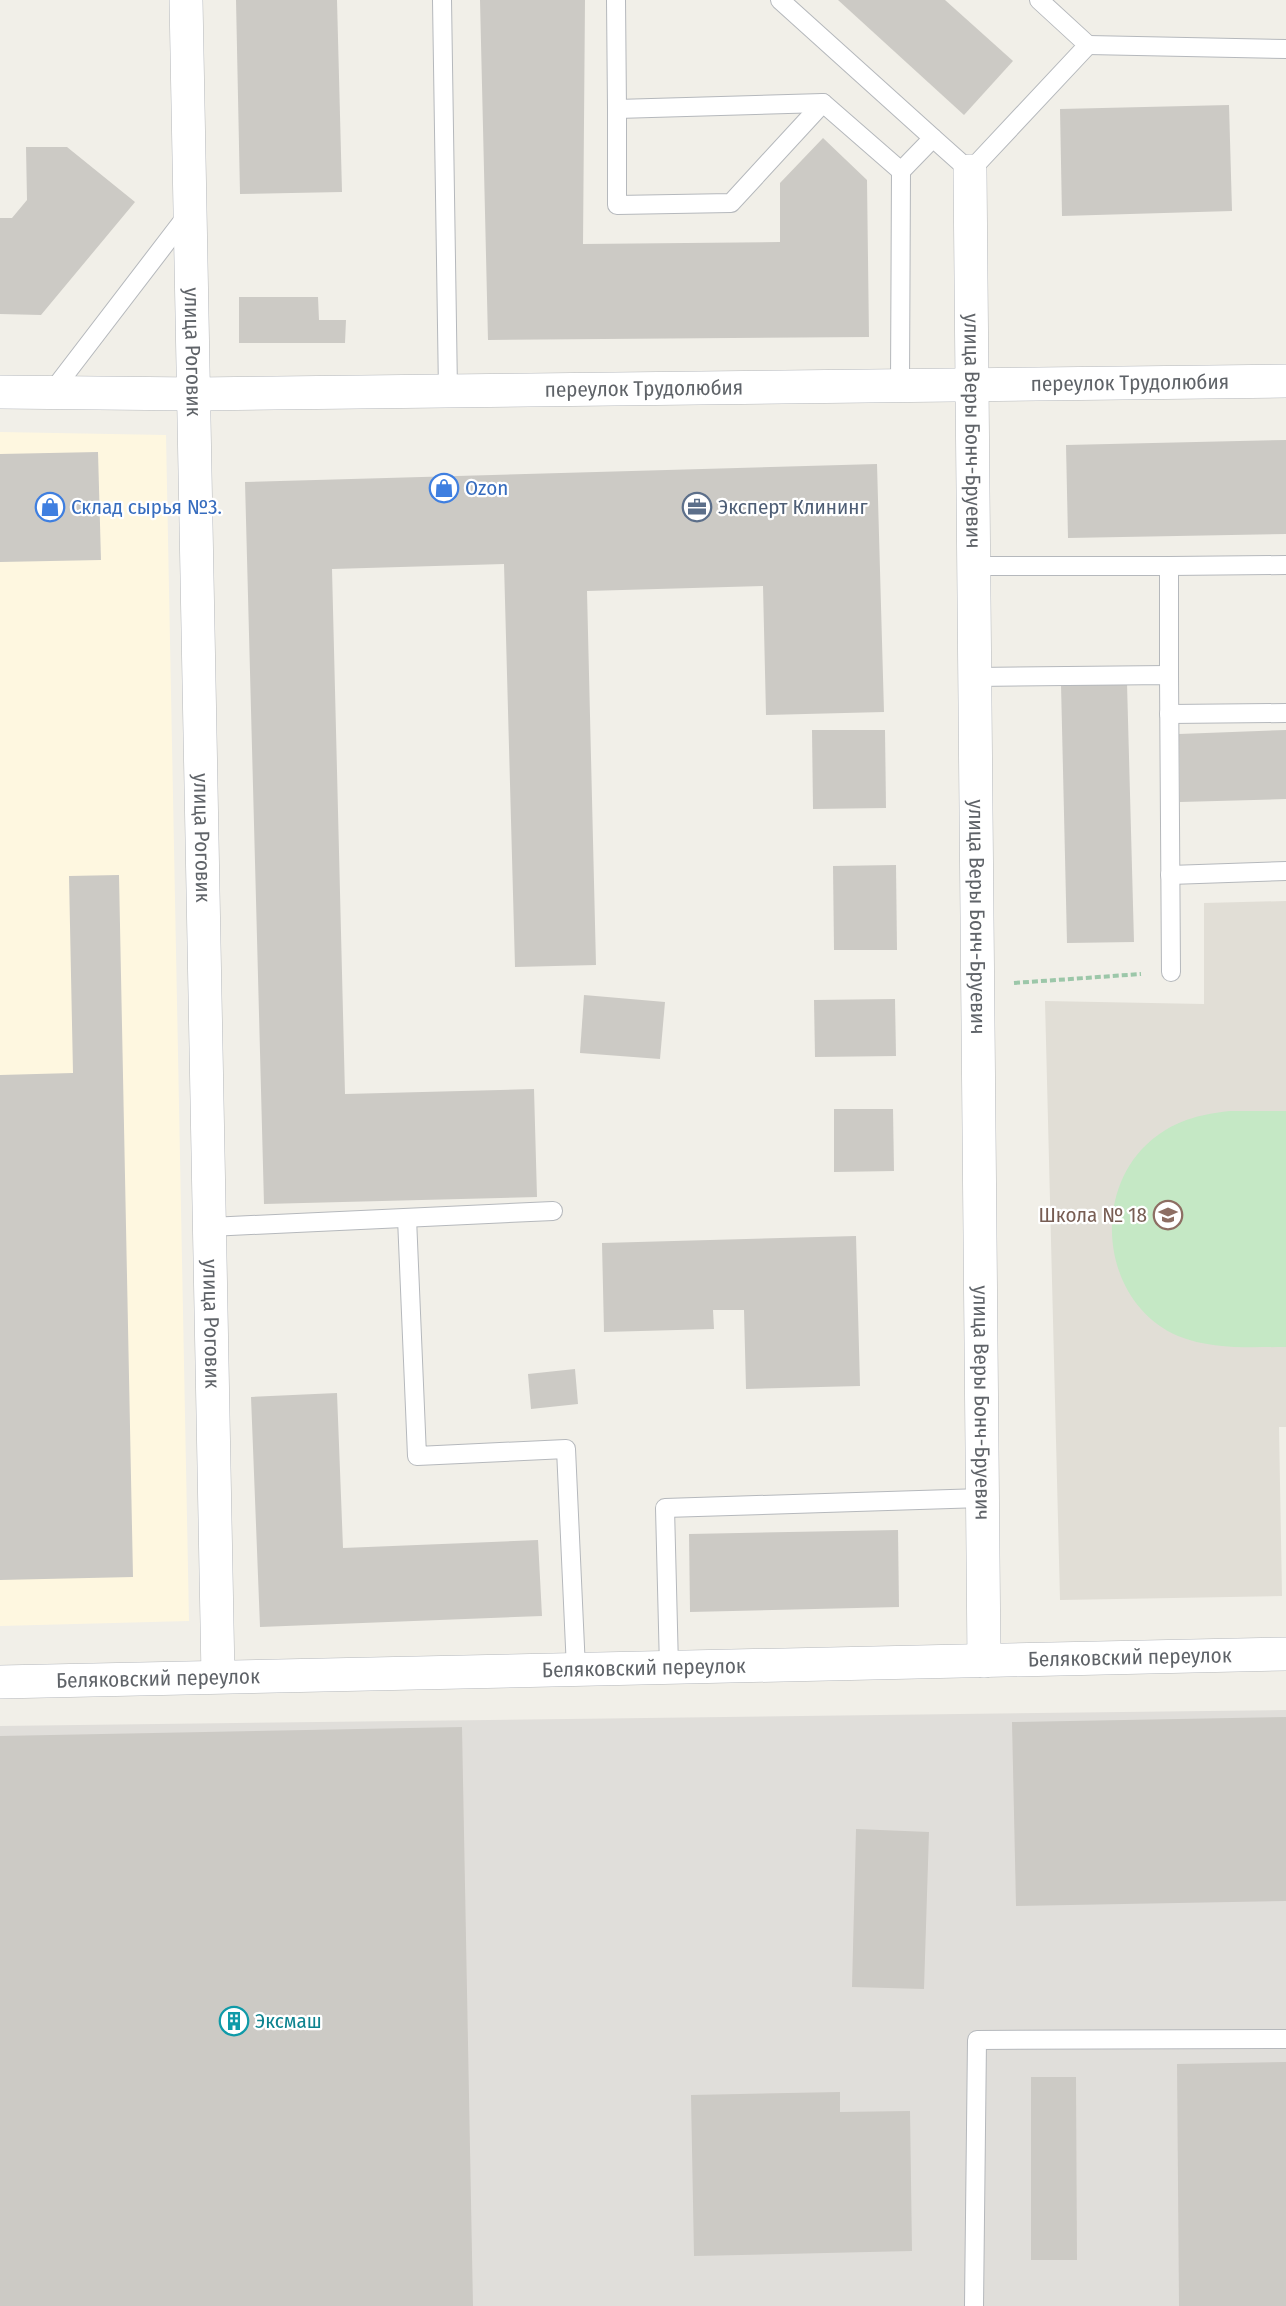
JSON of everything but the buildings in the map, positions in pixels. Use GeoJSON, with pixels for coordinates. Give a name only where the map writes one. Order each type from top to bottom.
{"type":"FeatureCollection","features":[{"type":"Feature","properties":{"kind":"street","name":"улица Роговик"},"geometry":{"type":"LineString","coordinates":[[186,0],[196,394],[218,1676]]}},
{"type":"Feature","properties":{"kind":"street","name":"улица Веры Бонч-Бруевич"},"geometry":{"type":"LineString","coordinates":[[970,171],[984,1660]]}},
{"type":"Feature","properties":{"kind":"street","name":"переулок Трудолюбия"},"geometry":{"type":"LineString","coordinates":[[0,392],[196,394],[1286,381]]}},
{"type":"Feature","properties":{"kind":"street","name":"Беляковский переулок"},"geometry":{"type":"LineString","coordinates":[[0,1682],[1286,1654]]}},
{"type":"Feature","properties":{"kind":"lane"},"geometry":{"type":"LineString","coordinates":[[442,0],[448,391]]}},
{"type":"Feature","properties":{"kind":"lane"},"geometry":{"type":"LineString","coordinates":[[616,0],[617,205],[731,203],[823,103]]}},
{"type":"Feature","properties":{"kind":"lane"},"geometry":{"type":"LineString","coordinates":[[780,0],[970,171],[1088,45]]}},
{"type":"Feature","properties":{"kind":"lane"},"geometry":{"type":"LineString","coordinates":[[1039,0],[1088,45],[1286,49]]}},
{"type":"Feature","properties":{"kind":"lane"},"geometry":{"type":"LineString","coordinates":[[617,109],[823,103],[901,171]]}},
{"type":"Feature","properties":{"kind":"lane"},"geometry":{"type":"LineString","coordinates":[[900,386],[901,171],[933,138]]}},
{"type":"Feature","properties":{"kind":"lane"},"geometry":{"type":"LineString","coordinates":[[51,393],[191,209]]}},
{"type":"Feature","properties":{"kind":"lane"},"geometry":{"type":"LineString","coordinates":[[973,566],[1286,566]]}},
{"type":"Feature","properties":{"kind":"lane"},"geometry":{"type":"LineString","coordinates":[[1169,566],[1171,972]]}},
{"type":"Feature","properties":{"kind":"lane"},"geometry":{"type":"LineString","coordinates":[[974,677],[1169,675]]}},
{"type":"Feature","properties":{"kind":"lane"},"geometry":{"type":"LineString","coordinates":[[1169,714],[1286,713]]}},
{"type":"Feature","properties":{"kind":"lane"},"geometry":{"type":"LineString","coordinates":[[1170,874],[1286,871]]}},
{"type":"Feature","properties":{"kind":"lane"},"geometry":{"type":"LineString","coordinates":[[210,1227],[553,1211]]}},
{"type":"Feature","properties":{"kind":"lane"},"geometry":{"type":"LineString","coordinates":[[407,1218],[417,1456],[566,1449],[576,1669]]}},
{"type":"Feature","properties":{"kind":"lane"},"geometry":{"type":"LineString","coordinates":[[669,1667],[665,1508],[982,1498]]}},
{"type":"Feature","properties":{"kind":"lane"},"geometry":{"type":"LineString","coordinates":[[974,2306],[977,2040],[1286,2039]]}},
{"type":"Feature","properties":{"kind":"path"},"geometry":{"type":"LineString","coordinates":[[977,986],[1171,972]]}},
{"type":"Feature","properties":{"kind":"shaded area"},"geometry":{"type":"Polygon","coordinates":[[[0,432],[166,435],[189,1621],[0,1626],[0,432]]]}},
{"type":"Feature","properties":{"kind":"shaded area","name":"Школа № 18"},"geometry":{"type":"Polygon","coordinates":[[[1286,901],[1286,1427],[1279,1427],[1282,1596],[1060,1600],[1045,1001],[1204,1004],[1204,903],[1286,901]]]}},
{"type":"Feature","properties":{"kind":"shaded area"},"geometry":{"type":"Polygon","coordinates":[[[1286,1710],[1286,2306],[0,2306],[0,1726],[1286,1710]]]}},
{"type":"Feature","properties":{"kind":"green space"},"geometry":{"type":"Polygon","coordinates":[[[1230,1111],[1286,1111],[1286,1347],[1218,1346],[1178,1336],[1152,1320],[1132,1297],[1119,1270],[1112,1241],[1113,1211],[1121,1182],[1136,1156],[1158,1135],[1183,1121],[1230,1111]]]}},
{"type":"Feature","properties":{"kind":"place","name":"Ozon"},"geometry":{"type":"Point","coordinates":[444,488]}},
{"type":"Feature","properties":{"kind":"place","name":"Склад сырья №3."},"geometry":{"type":"Point","coordinates":[50,507]}},
{"type":"Feature","properties":{"kind":"place","name":"Эксперт Клининг"},"geometry":{"type":"Point","coordinates":[697,507]}},
{"type":"Feature","properties":{"kind":"place","name":"Школа № 18"},"geometry":{"type":"Point","coordinates":[1168,1215]}},
{"type":"Feature","properties":{"kind":"place","name":"Эксмаш"},"geometry":{"type":"Point","coordinates":[234,2021]}}]}
